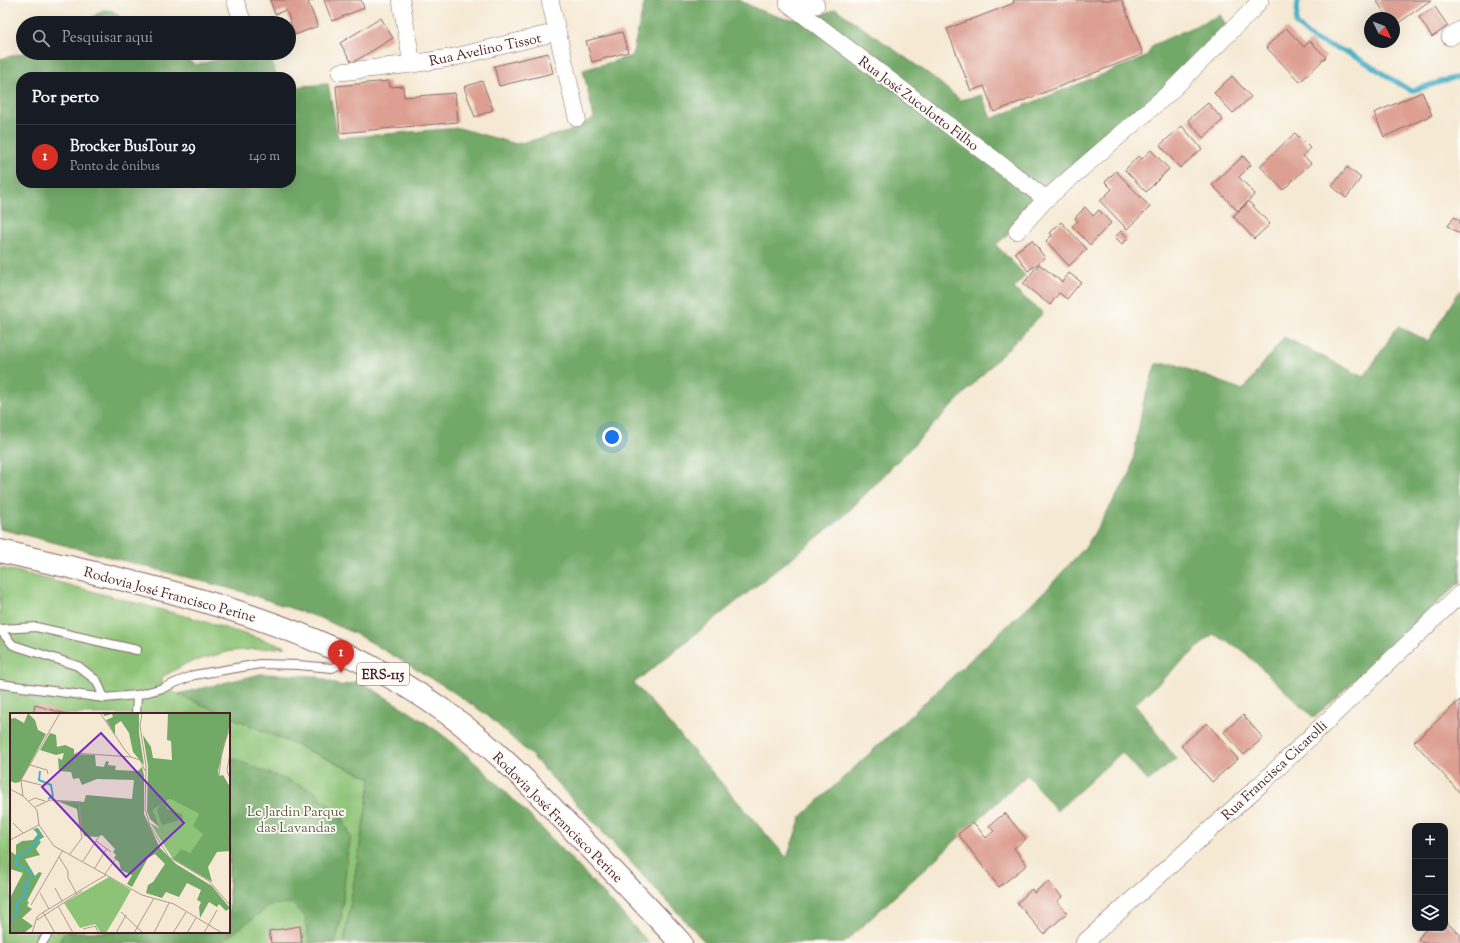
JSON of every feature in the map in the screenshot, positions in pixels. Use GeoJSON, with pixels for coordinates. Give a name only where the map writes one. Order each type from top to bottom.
{"type":"FeatureCollection","features":[{"type":"Feature","properties":{"kind":"main road","name":"Rodovia José Francisco Perine"},"geometry":{"type":"LineString","coordinates":[[0,551],[170,591],[258,617],[309,637],[355,658],[404,685],[447,713],[512,768],[557,812],[681,943]]}},
{"type":"Feature","properties":{"kind":"street"},"geometry":{"type":"LineString","coordinates":[[235,0],[240,16]]}},
{"type":"Feature","properties":{"kind":"street"},"geometry":{"type":"LineString","coordinates":[[401,0],[412,64]]}},
{"type":"Feature","properties":{"kind":"street"},"geometry":{"type":"LineString","coordinates":[[550,0],[577,118]]}},
{"type":"Feature","properties":{"kind":"street"},"geometry":{"type":"LineString","coordinates":[[1017,231],[1046,199],[1170,92],[1253,9],[1260,0]]}},
{"type":"Feature","properties":{"kind":"street","name":"Rua José Zucolotto Filho"},"geometry":{"type":"LineString","coordinates":[[787,3],[1046,199]]}},
{"type":"Feature","properties":{"kind":"street","name":"Rua José Zucolotto Filho"},"geometry":{"type":"LineString","coordinates":[[787,3],[816,5]]}},
{"type":"Feature","properties":{"kind":"street","name":"Rua Avelino Tissot"},"geometry":{"type":"LineString","coordinates":[[340,72],[412,64],[477,53],[557,32]]}},
{"type":"Feature","properties":{"kind":"street","name":"Rua Francisca Cicarolli"},"geometry":{"type":"LineString","coordinates":[[1084,943],[1262,783],[1460,594]]}},
{"type":"Feature","properties":{"kind":"lane"},"geometry":{"type":"LineString","coordinates":[[0,629],[36,627],[137,650]]}},
{"type":"Feature","properties":{"kind":"lane"},"geometry":{"type":"LineString","coordinates":[[0,629],[13,645],[78,666],[97,681],[104,698]]}},
{"type":"Feature","properties":{"kind":"lane"},"geometry":{"type":"LineString","coordinates":[[0,684],[104,698],[137,695],[163,688],[194,675],[260,664],[332,668],[355,658]]}},
{"type":"Feature","properties":{"kind":"lane"},"geometry":{"type":"LineString","coordinates":[[136,713],[137,695]]}},
{"type":"Feature","properties":{"kind":"lane"},"geometry":{"type":"LineString","coordinates":[[42,943],[48,933]]}},
{"type":"Feature","properties":{"kind":"green space"},"geometry":{"type":"Polygon","coordinates":[[[645,0],[739,0],[759,10],[786,19],[812,19],[836,9],[933,77],[960,100],[982,95],[991,119],[1146,57],[1153,45],[1220,15],[1226,25],[1179,75],[996,245],[1025,275],[1014,289],[1043,313],[843,517],[634,683],[787,858],[801,817],[1047,589],[1087,545],[1131,472],[1143,404],[1156,364],[1174,364],[1243,390],[1284,337],[1364,377],[1398,326],[1428,341],[1460,290],[1460,582],[1314,718],[1241,649],[1213,634],[1135,704],[1176,759],[1148,781],[1122,752],[1057,811],[1027,775],[844,943],[706,943],[531,755],[487,715],[446,687],[362,637],[323,619],[243,592],[0,529],[0,59],[16,55],[16,60],[187,60],[196,65],[216,60],[271,60],[275,72],[16,72],[16,188],[296,188],[296,87],[328,84],[338,138],[459,128],[516,144],[568,132],[594,118],[583,70],[632,56],[645,0]]]}},
{"type":"Feature","properties":{"kind":"green space"},"geometry":{"type":"Polygon","coordinates":[[[103,10],[113,11],[118,16],[94,16],[103,10]]]}},
{"type":"Feature","properties":{"kind":"green space","name":"Le Jardin Parque das Lavandas"},"geometry":{"type":"Polygon","coordinates":[[[0,568],[196,619],[286,647],[231,651],[187,663],[162,677],[163,688],[222,713],[10,713],[10,933],[230,933],[230,716],[371,778],[344,943],[0,943],[0,568]]]}},
{"type":"Feature","properties":{"kind":"green space"},"geometry":{"type":"Polygon","coordinates":[[[261,674],[315,676],[340,686],[359,681],[423,721],[460,749],[509,795],[557,844],[649,943],[344,943],[371,778],[230,716],[230,713],[221,713],[178,694],[261,674]]]}},
{"type":"Feature","properties":{"kind":"green space"},"geometry":{"type":"Polygon","coordinates":[[[230,757],[314,791],[343,819],[351,837],[347,856],[341,920],[336,940],[332,943],[309,943],[305,917],[291,903],[271,905],[218,943],[59,943],[64,933],[230,933],[230,757]]]}},
{"type":"Feature","properties":{"kind":"building"},"geometry":{"type":"Polygon","coordinates":[[[270,0],[314,0],[308,2],[318,26],[296,35],[296,16],[288,16],[286,10],[275,14],[270,0]]]}},
{"type":"Feature","properties":{"kind":"building"},"geometry":{"type":"Polygon","coordinates":[[[324,0],[361,0],[364,8],[332,21],[324,0]]]}},
{"type":"Feature","properties":{"kind":"building"},"geometry":{"type":"Polygon","coordinates":[[[1013,0],[1122,0],[1143,54],[994,112],[984,86],[971,91],[947,29],[1014,3],[1013,0]]]}},
{"type":"Feature","properties":{"kind":"building"},"geometry":{"type":"Polygon","coordinates":[[[1376,0],[1431,0],[1400,22],[1400,12],[1384,12],[1376,0]]]}},
{"type":"Feature","properties":{"kind":"building"},"geometry":{"type":"Polygon","coordinates":[[[1435,7],[1448,26],[1432,37],[1419,17],[1435,7]]]}},
{"type":"Feature","properties":{"kind":"building"},"geometry":{"type":"Polygon","coordinates":[[[381,18],[393,38],[352,63],[340,43],[381,18]]]}},
{"type":"Feature","properties":{"kind":"building"},"geometry":{"type":"Polygon","coordinates":[[[1286,28],[1304,47],[1310,41],[1326,57],[1300,82],[1266,47],[1286,28]]]}},
{"type":"Feature","properties":{"kind":"building"},"geometry":{"type":"Polygon","coordinates":[[[622,32],[628,52],[592,62],[586,41],[622,32]]]}},
{"type":"Feature","properties":{"kind":"building"},"geometry":{"type":"Polygon","coordinates":[[[548,53],[553,73],[499,86],[494,66],[548,53]]]}},
{"type":"Feature","properties":{"kind":"building"},"geometry":{"type":"Polygon","coordinates":[[[1232,76],[1251,97],[1233,113],[1214,93],[1232,76]]]}},
{"type":"Feature","properties":{"kind":"building"},"geometry":{"type":"Polygon","coordinates":[[[389,81],[390,87],[403,86],[404,97],[455,93],[458,122],[340,133],[336,86],[389,81]]]}},
{"type":"Feature","properties":{"kind":"building"},"geometry":{"type":"Polygon","coordinates":[[[482,81],[493,110],[475,117],[464,87],[482,81]]]}},
{"type":"Feature","properties":{"kind":"building"},"geometry":{"type":"Polygon","coordinates":[[[1422,92],[1432,115],[1384,137],[1374,113],[1422,92]]]}},
{"type":"Feature","properties":{"kind":"building"},"geometry":{"type":"Polygon","coordinates":[[[1208,103],[1223,120],[1203,138],[1188,120],[1208,103]]]}},
{"type":"Feature","properties":{"kind":"building"},"geometry":{"type":"Polygon","coordinates":[[[1182,126],[1202,149],[1180,168],[1160,145],[1182,126]]]}},
{"type":"Feature","properties":{"kind":"building"},"geometry":{"type":"Polygon","coordinates":[[[1295,133],[1310,148],[1303,156],[1311,163],[1283,190],[1260,166],[1295,133]]]}},
{"type":"Feature","properties":{"kind":"building"},"geometry":{"type":"Polygon","coordinates":[[[1151,150],[1169,169],[1146,192],[1125,170],[1138,156],[1142,159],[1151,150]]]}},
{"type":"Feature","properties":{"kind":"building"},"geometry":{"type":"Polygon","coordinates":[[[1243,156],[1251,165],[1239,177],[1255,194],[1238,211],[1212,185],[1243,156]]]}},
{"type":"Feature","properties":{"kind":"building"},"geometry":{"type":"Polygon","coordinates":[[[1347,167],[1361,178],[1346,198],[1332,186],[1347,167]]]}},
{"type":"Feature","properties":{"kind":"building"},"geometry":{"type":"Polygon","coordinates":[[[1116,171],[1150,207],[1127,229],[1100,201],[1112,189],[1105,182],[1116,171]]]}},
{"type":"Feature","properties":{"kind":"building"},"geometry":{"type":"Polygon","coordinates":[[[1249,202],[1270,224],[1254,239],[1233,216],[1249,202]]]}},
{"type":"Feature","properties":{"kind":"building"},"geometry":{"type":"Polygon","coordinates":[[[1085,207],[1093,216],[1099,210],[1111,223],[1090,245],[1072,226],[1078,221],[1075,218],[1085,207]]]}},
{"type":"Feature","properties":{"kind":"building"},"geometry":{"type":"Polygon","coordinates":[[[1454,217],[1460,221],[1460,234],[1448,226],[1454,217]]]}},
{"type":"Feature","properties":{"kind":"building"},"geometry":{"type":"Polygon","coordinates":[[[1061,222],[1087,249],[1069,266],[1046,241],[1052,235],[1050,233],[1061,222]]]}},
{"type":"Feature","properties":{"kind":"building"},"geometry":{"type":"Polygon","coordinates":[[[1121,231],[1128,238],[1122,244],[1115,237],[1121,231]]]}},
{"type":"Feature","properties":{"kind":"building"},"geometry":{"type":"Polygon","coordinates":[[[1032,240],[1045,258],[1028,271],[1015,252],[1032,240]]]}},
{"type":"Feature","properties":{"kind":"building"},"geometry":{"type":"Polygon","coordinates":[[[1039,264],[1062,282],[1069,273],[1081,282],[1067,299],[1059,293],[1050,305],[1023,284],[1039,264]]]}},
{"type":"Feature","properties":{"kind":"building"},"geometry":{"type":"Polygon","coordinates":[[[1460,700],[1460,793],[1414,742],[1460,700]]]}},
{"type":"Feature","properties":{"kind":"building"},"geometry":{"type":"Polygon","coordinates":[[[35,705],[63,713],[33,713],[35,705]]]}},
{"type":"Feature","properties":{"kind":"building"},"geometry":{"type":"Polygon","coordinates":[[[1243,715],[1263,738],[1244,755],[1224,732],[1243,715]]]}},
{"type":"Feature","properties":{"kind":"building"},"geometry":{"type":"Polygon","coordinates":[[[1207,723],[1238,759],[1212,782],[1181,746],[1207,723]]]}},
{"type":"Feature","properties":{"kind":"building"},"geometry":{"type":"Polygon","coordinates":[[[1005,813],[1026,839],[1014,848],[1027,865],[999,887],[958,834],[973,822],[986,838],[994,831],[989,826],[1005,813]]]}},
{"type":"Feature","properties":{"kind":"building"},"geometry":{"type":"Polygon","coordinates":[[[1048,881],[1062,897],[1057,901],[1067,913],[1044,934],[1017,903],[1032,889],[1034,893],[1048,881]]]}},
{"type":"Feature","properties":{"kind":"building"},"geometry":{"type":"Polygon","coordinates":[[[1448,924],[1460,934],[1460,943],[1423,943],[1418,939],[1425,931],[1448,931],[1448,924]]]}},
{"type":"Feature","properties":{"kind":"building"},"geometry":{"type":"Polygon","coordinates":[[[300,926],[302,943],[271,943],[269,931],[300,926]]]}},
{"type":"Feature","properties":{"kind":"waterway"},"geometry":{"type":"LineString","coordinates":[[1298,0],[1296,24],[1314,40],[1355,56],[1411,91],[1453,78],[1460,78]]}},
{"type":"Feature","properties":{"kind":"place","name":"Brocker BusTour 29"},"geometry":{"type":"Point","coordinates":[341,673]}}]}
